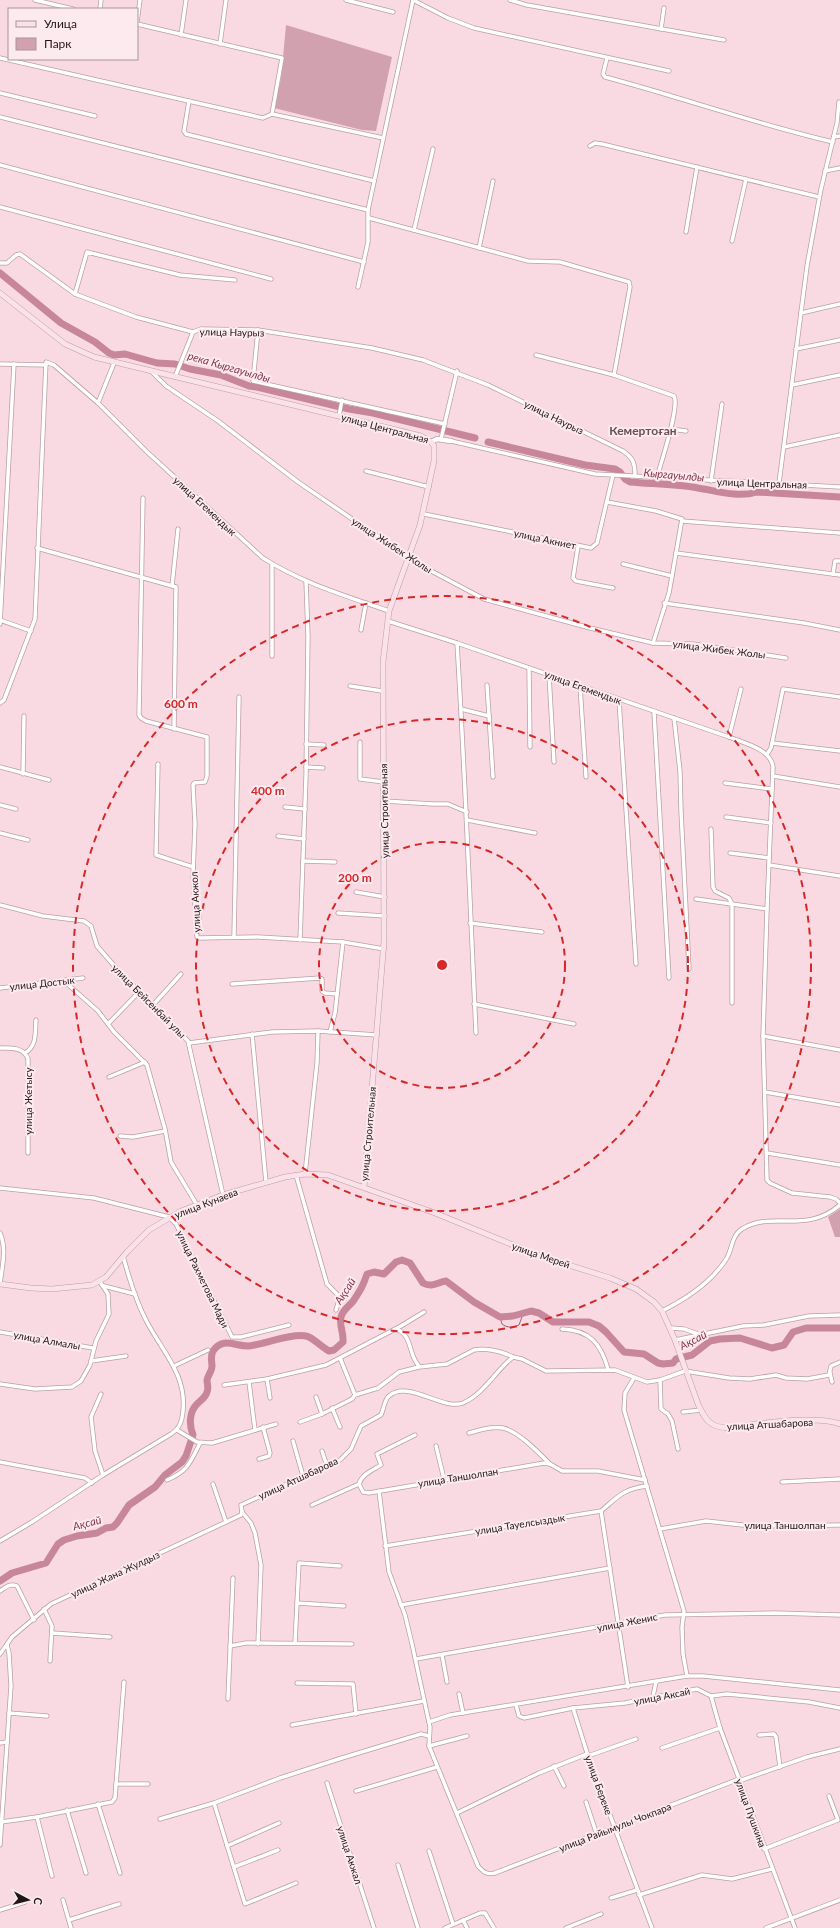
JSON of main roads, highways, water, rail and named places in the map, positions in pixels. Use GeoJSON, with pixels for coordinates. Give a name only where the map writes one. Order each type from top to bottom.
{"type":"FeatureCollection","features":[{"type":"Feature","properties":{"kind":"main road","name":"улица Центральная"},"geometry":{"type":"LineString","coordinates":[[0,293],[65,344],[94,357],[152,372],[340,414],[421,436],[431,442]]}},
{"type":"Feature","properties":{"kind":"main road","name":"улица Строительная"},"geometry":{"type":"LineString","coordinates":[[364,1187],[384,949],[383,662],[389,611],[424,514],[434,451],[431,442]]}},
{"type":"Feature","properties":{"kind":"main road","name":"улица Кунаева"},"geometry":{"type":"LineString","coordinates":[[0,1284],[52,1289],[74,1288],[100,1282],[139,1238],[169,1217],[223,1195],[266,1182],[296,1175],[328,1175],[364,1187]]}},
{"type":"Feature","properties":{"kind":"main road","name":"улица Мерей"},"geometry":{"type":"LineString","coordinates":[[364,1187],[435,1213],[520,1248],[625,1284],[646,1295],[662,1311],[683,1362]]}},
{"type":"Feature","properties":{"kind":"main road","name":"улица Атшабарова"},"geometry":{"type":"LineString","coordinates":[[683,1362],[701,1410],[708,1421],[713,1424],[726,1427],[807,1421],[840,1424]]}},
{"type":"Feature","properties":{"kind":"waterway","name":"река Кыргауылды"},"geometry":{"type":"LineString","coordinates":[[0,273],[61,323],[95,342],[114,355],[125,354],[157,363],[175,364],[190,369],[221,375],[249,386],[373,413],[475,438]]}},
{"type":"Feature","properties":{"kind":"waterway","name":"Кыргауылды"},"geometry":{"type":"LineString","coordinates":[[488,442],[585,465],[615,469],[630,482],[681,486],[735,494],[750,494],[757,492],[840,497]]}},
{"type":"Feature","properties":{"kind":"waterway","name":"Ақсай"},"geometry":{"type":"LineString","coordinates":[[0,1581],[12,1573],[46,1563],[58,1544],[64,1540],[77,1536],[97,1533],[106,1528],[113,1527],[129,1505],[155,1487],[165,1475],[182,1462],[186,1456],[193,1435],[190,1423],[192,1411],[204,1397],[208,1389],[207,1380],[212,1368],[212,1355],[213,1351],[217,1347],[225,1343],[249,1346],[300,1335],[309,1337],[329,1351],[334,1350],[343,1342],[341,1323],[342,1314],[358,1293],[367,1274],[374,1272],[384,1274],[396,1262],[402,1260],[410,1263],[423,1283],[432,1285],[446,1281],[474,1302],[500,1317],[513,1316],[531,1311],[539,1313],[553,1322],[589,1322],[599,1326],[624,1352],[644,1354],[658,1363],[663,1364],[673,1363],[676,1359],[692,1355],[710,1341],[740,1338],[772,1348],[784,1345],[793,1332],[806,1328],[840,1328]]}},
{"type":"Feature","properties":{"kind":"waterway"},"geometry":{"type":"LineString","coordinates":[[500,1317],[502,1324],[512,1327],[519,1325],[523,1314]]}},
{"type":"Feature","properties":{"kind":"district","name":"Кемертоған"},"geometry":{"type":"Point","coordinates":[643,431]}}]}
